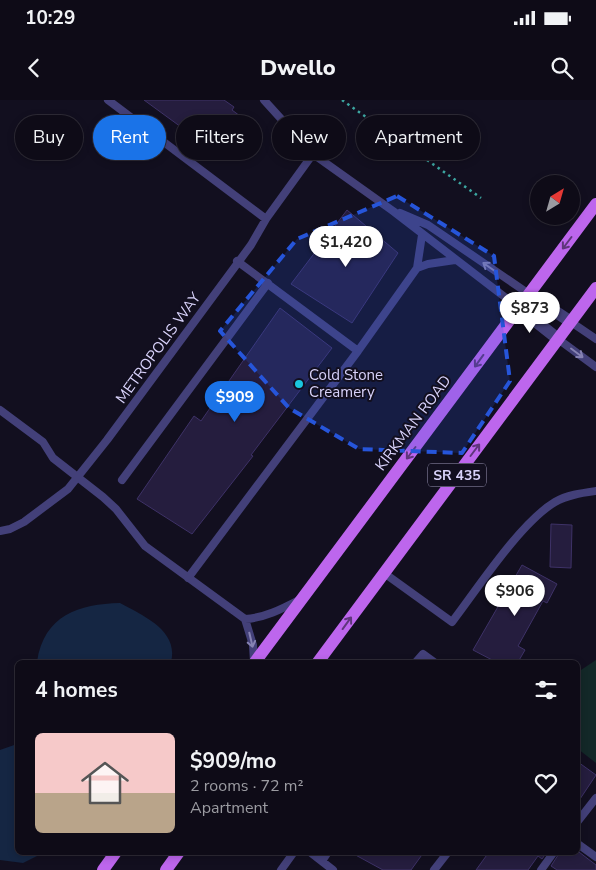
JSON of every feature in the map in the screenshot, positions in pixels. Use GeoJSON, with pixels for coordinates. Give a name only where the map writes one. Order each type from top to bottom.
{"type":"FeatureCollection","features":[{"type":"Feature","properties":{"kind":"main road","name":"KIRKMAN ROAD"},"geometry":{"type":"LineString","coordinates":[[256,660],[596,204]]}},
{"type":"Feature","properties":{"kind":"main road","name":"SR 435"},"geometry":{"type":"LineString","coordinates":[[319,660],[596,288]]}},
{"type":"Feature","properties":{"kind":"main road"},"geometry":{"type":"LineString","coordinates":[[103,870],[114,855]]}},
{"type":"Feature","properties":{"kind":"main road"},"geometry":{"type":"LineString","coordinates":[[166,870],[177,855]]}},
{"type":"Feature","properties":{"kind":"street"},"geometry":{"type":"LineString","coordinates":[[529,294],[571,322]]}},
{"type":"Feature","properties":{"kind":"street"},"geometry":{"type":"LineString","coordinates":[[519,308],[558,339]]}},
{"type":"Feature","properties":{"kind":"lane"},"geometry":{"type":"LineString","coordinates":[[108,100],[266,219]]}},
{"type":"Feature","properties":{"kind":"lane"},"geometry":{"type":"LineString","coordinates":[[264,100],[278,115]]}},
{"type":"Feature","properties":{"kind":"lane","name":"METROPOLIS WAY"},"geometry":{"type":"LineString","coordinates":[[0,531],[10,529],[24,522],[60,496],[78,477],[112,434],[237,261],[251,245],[266,219],[309,160]]}},
{"type":"Feature","properties":{"kind":"lane"},"geometry":{"type":"LineString","coordinates":[[321,160],[393,211],[519,308]]}},
{"type":"Feature","properties":{"kind":"lane"},"geometry":{"type":"LineString","coordinates":[[393,211],[428,225],[529,294]]}},
{"type":"Feature","properties":{"kind":"lane"},"geometry":{"type":"LineString","coordinates":[[188,578],[358,351],[417,268],[422,235]]}},
{"type":"Feature","properties":{"kind":"lane"},"geometry":{"type":"LineString","coordinates":[[417,268],[428,264],[455,260]]}},
{"type":"Feature","properties":{"kind":"lane"},"geometry":{"type":"LineString","coordinates":[[237,261],[358,351]]}},
{"type":"Feature","properties":{"kind":"lane"},"geometry":{"type":"LineString","coordinates":[[122,480],[268,283]]}},
{"type":"Feature","properties":{"kind":"lane"},"geometry":{"type":"LineString","coordinates":[[571,322],[596,339]]}},
{"type":"Feature","properties":{"kind":"lane"},"geometry":{"type":"LineString","coordinates":[[558,339],[596,367]]}},
{"type":"Feature","properties":{"kind":"lane"},"geometry":{"type":"LineString","coordinates":[[0,410],[43,442],[53,458],[116,509],[145,546],[245,619],[255,660]]}},
{"type":"Feature","properties":{"kind":"lane"},"geometry":{"type":"LineString","coordinates":[[384,573],[452,622],[530,522],[556,502],[572,495],[596,491]]}},
{"type":"Feature","properties":{"kind":"lane"},"geometry":{"type":"LineString","coordinates":[[245,619],[275,612],[303,598]]}},
{"type":"Feature","properties":{"kind":"lane"},"geometry":{"type":"LineString","coordinates":[[418,660],[422,654],[431,660]]}},
{"type":"Feature","properties":{"kind":"lane"},"geometry":{"type":"LineString","coordinates":[[580,818],[596,798]]}},
{"type":"Feature","properties":{"kind":"lane"},"geometry":{"type":"LineString","coordinates":[[580,845],[596,857]]}},
{"type":"Feature","properties":{"kind":"lane"},"geometry":{"type":"LineString","coordinates":[[281,870],[292,855]]}},
{"type":"Feature","properties":{"kind":"lane"},"geometry":{"type":"LineString","coordinates":[[314,855],[334,870]]}},
{"type":"Feature","properties":{"kind":"lane"},"geometry":{"type":"LineString","coordinates":[[322,861],[326,855]]}},
{"type":"Feature","properties":{"kind":"lane"},"geometry":{"type":"LineString","coordinates":[[434,870],[446,855]]}},
{"type":"Feature","properties":{"kind":"lane"},"geometry":{"type":"LineString","coordinates":[[541,870],[552,855]]}},
{"type":"Feature","properties":{"kind":"path"},"geometry":{"type":"LineString","coordinates":[[342,100],[481,198]]}},
{"type":"Feature","properties":{"kind":"highlighted area"},"geometry":{"type":"Polygon","coordinates":[[[397,196],[494,256],[510,381],[462,453],[359,449],[289,408],[220,331],[297,239],[397,196]]]}},
{"type":"Feature","properties":{"kind":"green space"},"geometry":{"type":"Polygon","coordinates":[[[596,660],[596,763],[580,751],[580,671],[596,660]]]}},
{"type":"Feature","properties":{"kind":"water"},"geometry":{"type":"Polygon","coordinates":[[[120,603],[158,626],[170,642],[171,660],[38,660],[47,633],[56,623],[66,615],[78,610],[120,603]]]}},
{"type":"Feature","properties":{"kind":"water"},"geometry":{"type":"Polygon","coordinates":[[[15,745],[15,855],[39,855],[23,863],[0,860],[0,750],[15,745]]]}},
{"type":"Feature","properties":{"kind":"building"},"geometry":{"type":"Polygon","coordinates":[[[144,100],[224,100],[234,107],[232,110],[239,115],[176,115],[176,123],[144,100]]]}},
{"type":"Feature","properties":{"kind":"building"},"geometry":{"type":"Polygon","coordinates":[[[347,210],[398,253],[352,323],[291,284],[347,210]]]}},
{"type":"Feature","properties":{"kind":"building"},"geometry":{"type":"Polygon","coordinates":[[[280,308],[332,348],[251,455],[253,456],[192,534],[137,499],[194,416],[201,421],[280,308]]]}},
{"type":"Feature","properties":{"kind":"building"},"geometry":{"type":"Polygon","coordinates":[[[551,524],[572,525],[571,568],[550,567],[551,524]]]}},
{"type":"Feature","properties":{"kind":"building"},"geometry":{"type":"Polygon","coordinates":[[[522,565],[557,584],[547,603],[543,601],[518,646],[525,650],[519,660],[492,660],[473,650],[522,565]]]}},
{"type":"Feature","properties":{"kind":"building"},"geometry":{"type":"Polygon","coordinates":[[[580,763],[596,775],[580,799],[580,763]]]}},
{"type":"Feature","properties":{"kind":"building"},"geometry":{"type":"Polygon","coordinates":[[[580,853],[596,865],[596,870],[557,870],[551,866],[558,855],[580,855],[580,853]]]}},
{"type":"Feature","properties":{"kind":"building"},"geometry":{"type":"Polygon","coordinates":[[[356,855],[422,855],[411,870],[383,870],[356,855]]]}},
{"type":"Feature","properties":{"kind":"building"},"geometry":{"type":"Polygon","coordinates":[[[487,855],[545,855],[542,859],[538,856],[528,870],[476,870],[487,855]]]}},
{"type":"Feature","properties":{"kind":"place","name":"Cold Stone Creamery"},"geometry":{"type":"Point","coordinates":[299,384]}}]}
